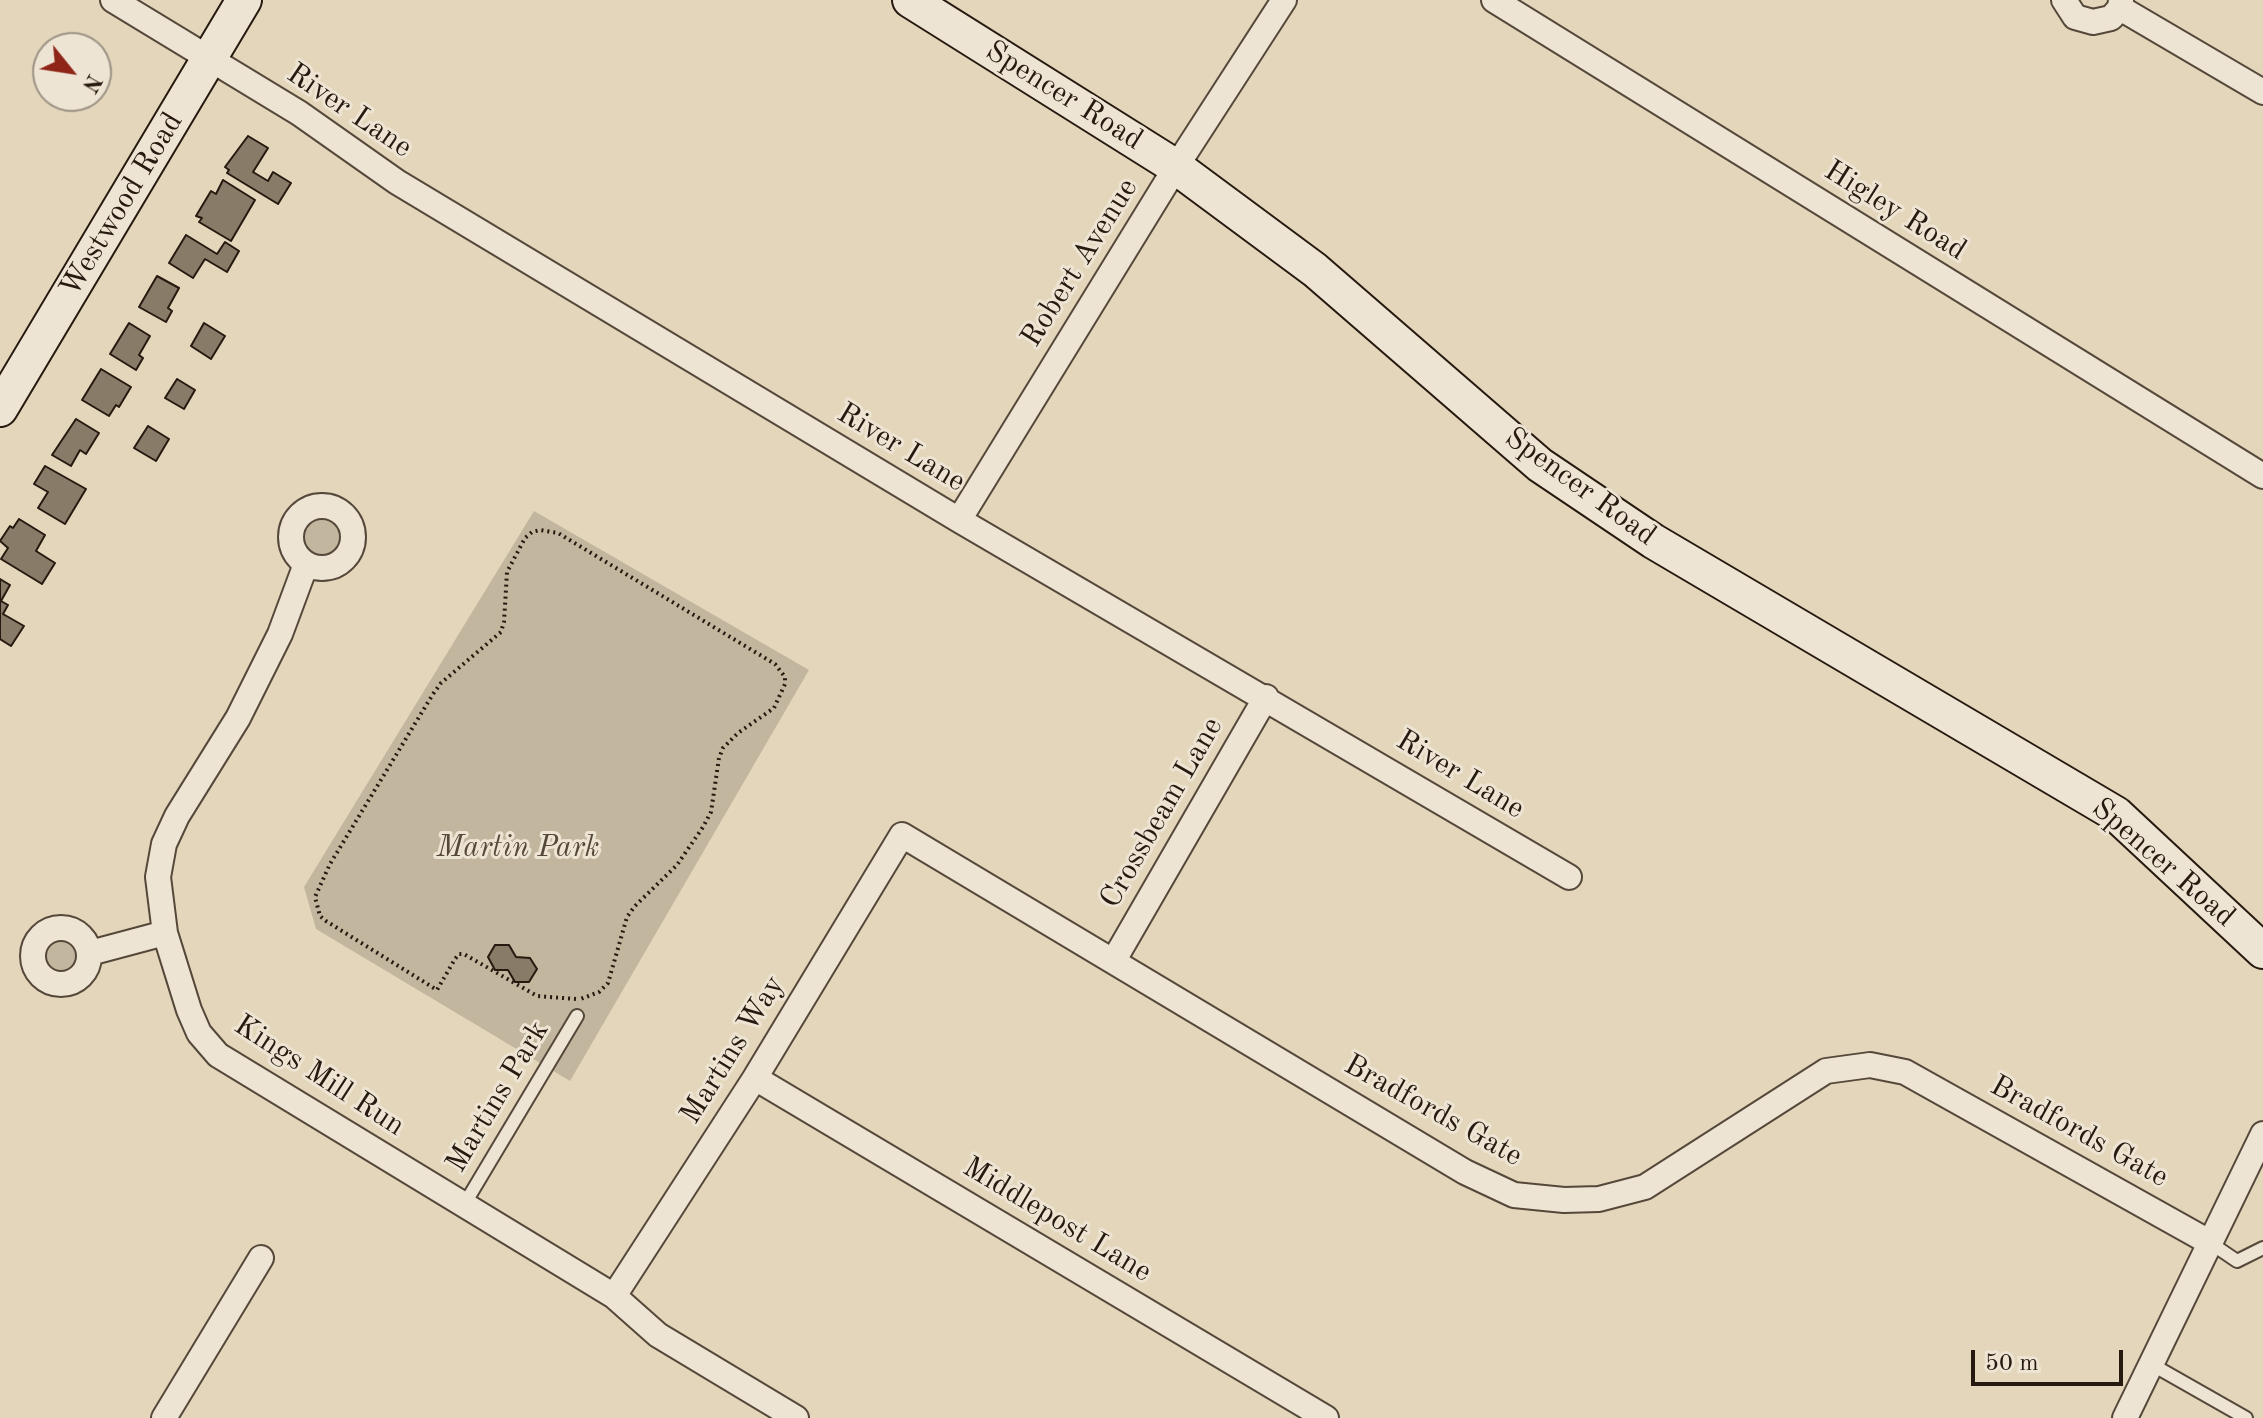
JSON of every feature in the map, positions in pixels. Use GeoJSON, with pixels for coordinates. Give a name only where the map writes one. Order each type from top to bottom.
{"type":"FeatureCollection","features":[{"type":"Feature","properties":{"kind":"street","name":"River Lane"},"geometry":{"type":"LineString","coordinates":[[113,0],[299,113],[397,182],[959,520],[1569,877]]}},
{"type":"Feature","properties":{"kind":"street","name":"Westwood Road"},"geometry":{"type":"LineString","coordinates":[[0,409],[244,0]]}},
{"type":"Feature","properties":{"kind":"street","name":"Spencer Road"},"geometry":{"type":"LineString","coordinates":[[910,0],[1176,167],[1315,270],[1540,465],[1653,541],[2116,814],[2263,951]]}},
{"type":"Feature","properties":{"kind":"street","name":"Robert Avenue"},"geometry":{"type":"LineString","coordinates":[[959,520],[1176,167],[1284,0]]}},
{"type":"Feature","properties":{"kind":"street","name":"Higley Road"},"geometry":{"type":"LineString","coordinates":[[1494,0],[2263,476]]}},
{"type":"Feature","properties":{"kind":"street"},"geometry":{"type":"LineString","coordinates":[[2064,0],[2075,17],[2084,21],[2111,18],[2120,4],[2263,92]]}},
{"type":"Feature","properties":{"kind":"street","name":"Kings Mill Run"},"geometry":{"type":"LineString","coordinates":[[306,564],[280,634],[238,718],[177,816],[164,844],[158,877],[165,933],[199,1033],[218,1055],[614,1296],[658,1335],[796,1418]]}},
{"type":"Feature","properties":{"kind":"street","name":"Crossbeam Lane"},"geometry":{"type":"LineString","coordinates":[[1114,960],[1266,697]]}},
{"type":"Feature","properties":{"kind":"street","name":"Bradfords Gate"},"geometry":{"type":"LineString","coordinates":[[902,835],[1465,1172],[1514,1195],[1564,1200],[1599,1199],[1645,1187],[1826,1071],[1870,1065],[1905,1072],[2209,1242]]}},
{"type":"Feature","properties":{"kind":"street","name":"Martins Way"},"geometry":{"type":"LineString","coordinates":[[614,1296],[755,1078],[902,835]]}},
{"type":"Feature","properties":{"kind":"street"},"geometry":{"type":"LineString","coordinates":[[90,953],[165,933]]}},
{"type":"Feature","properties":{"kind":"street","name":"Middlepost Lane"},"geometry":{"type":"LineString","coordinates":[[755,1078],[1326,1418]]}},
{"type":"Feature","properties":{"kind":"street"},"geometry":{"type":"LineString","coordinates":[[2125,1418],[2209,1242],[2261,1144]]}},
{"type":"Feature","properties":{"kind":"street"},"geometry":{"type":"LineString","coordinates":[[164,1418],[261,1258]]}},
{"type":"Feature","properties":{"kind":"lane","name":"Martins Park"},"geometry":{"type":"LineString","coordinates":[[464,1205],[577,1016]]}},
{"type":"Feature","properties":{"kind":"lane"},"geometry":{"type":"LineString","coordinates":[[2209,1242],[2237,1261],[2263,1248]]}},
{"type":"Feature","properties":{"kind":"lane"},"geometry":{"type":"LineString","coordinates":[[2151,1364],[2246,1418]]}},
{"type":"Feature","properties":{"kind":"path"},"geometry":{"type":"LineString","coordinates":[[578,1000],[599,992],[608,983],[627,917],[677,865],[703,827],[711,812],[723,748],[738,733],[774,708],[785,684],[781,669],[775,664],[558,533],[540,530],[525,538],[507,572],[501,632],[441,683],[433,694],[330,864],[315,897],[320,916],[326,921],[437,990],[455,959],[459,954],[464,954],[537,996],[578,1000],[588,1006]]}},
{"type":"Feature","properties":{"kind":"green space","name":"Martin Park"},"geometry":{"type":"Polygon","coordinates":[[[534,511],[809,670],[570,1081],[316,929],[304,887],[534,511]]]}},
{"type":"Feature","properties":{"kind":"green space"},"geometry":{"type":"Polygon","coordinates":[[[322,517],[336,523],[342,537],[336,551],[322,557],[308,551],[302,537],[308,523],[322,517]]]}},
{"type":"Feature","properties":{"kind":"green space"},"geometry":{"type":"Polygon","coordinates":[[[63,937],[77,943],[83,957],[77,971],[63,977],[49,971],[43,957],[49,943],[63,937]]]}},
{"type":"Feature","properties":{"kind":"building"},"geometry":{"type":"Polygon","coordinates":[[[248,136],[268,148],[253,172],[268,181],[273,172],[291,183],[278,204],[227,173],[229,170],[225,167],[248,136]]]}},
{"type":"Feature","properties":{"kind":"building"},"geometry":{"type":"Polygon","coordinates":[[[223,180],[255,200],[231,241],[199,222],[202,218],[196,216],[211,191],[216,194],[223,180]]]}},
{"type":"Feature","properties":{"kind":"building"},"geometry":{"type":"Polygon","coordinates":[[[186,235],[217,254],[225,242],[239,251],[227,272],[205,259],[193,278],[169,263],[186,235]]]}},
{"type":"Feature","properties":{"kind":"building"},"geometry":{"type":"Polygon","coordinates":[[[157,276],[179,288],[168,308],[172,311],[166,322],[139,307],[157,276]]]}},
{"type":"Feature","properties":{"kind":"building"},"geometry":{"type":"Polygon","coordinates":[[[129,323],[150,336],[139,355],[143,358],[136,370],[110,354],[129,323]]]}},
{"type":"Feature","properties":{"kind":"building"},"geometry":{"type":"Polygon","coordinates":[[[204,323],[225,336],[211,359],[191,346],[204,323]]]}},
{"type":"Feature","properties":{"kind":"building"},"geometry":{"type":"Polygon","coordinates":[[[101,369],[131,387],[119,407],[116,405],[109,416],[82,400],[101,369]]]}},
{"type":"Feature","properties":{"kind":"building"},"geometry":{"type":"Polygon","coordinates":[[[177,379],[195,390],[184,409],[165,398],[177,379]]]}},
{"type":"Feature","properties":{"kind":"building"},"geometry":{"type":"Polygon","coordinates":[[[76,419],[99,433],[86,454],[80,450],[71,466],[52,455],[76,419]]]}},
{"type":"Feature","properties":{"kind":"building"},"geometry":{"type":"Polygon","coordinates":[[[148,426],[169,439],[156,461],[134,448],[148,426]]]}},
{"type":"Feature","properties":{"kind":"building"},"geometry":{"type":"Polygon","coordinates":[[[45,466],[86,489],[65,524],[38,508],[48,492],[34,484],[45,466]]]}},
{"type":"Feature","properties":{"kind":"building"},"geometry":{"type":"Polygon","coordinates":[[[19,519],[45,535],[36,551],[55,563],[42,584],[1,559],[8,548],[0,541],[19,519]]]}},
{"type":"Feature","properties":{"kind":"building"},"geometry":{"type":"Polygon","coordinates":[[[0,579],[10,585],[1,601],[8,605],[3,614],[24,626],[11,646],[0,639],[0,579]]]}},
{"type":"Feature","properties":{"kind":"building"},"geometry":{"type":"Polygon","coordinates":[[[495,945],[509,945],[516,957],[530,958],[537,969],[529,982],[515,982],[508,970],[495,970],[488,957],[495,945]]]}}]}
